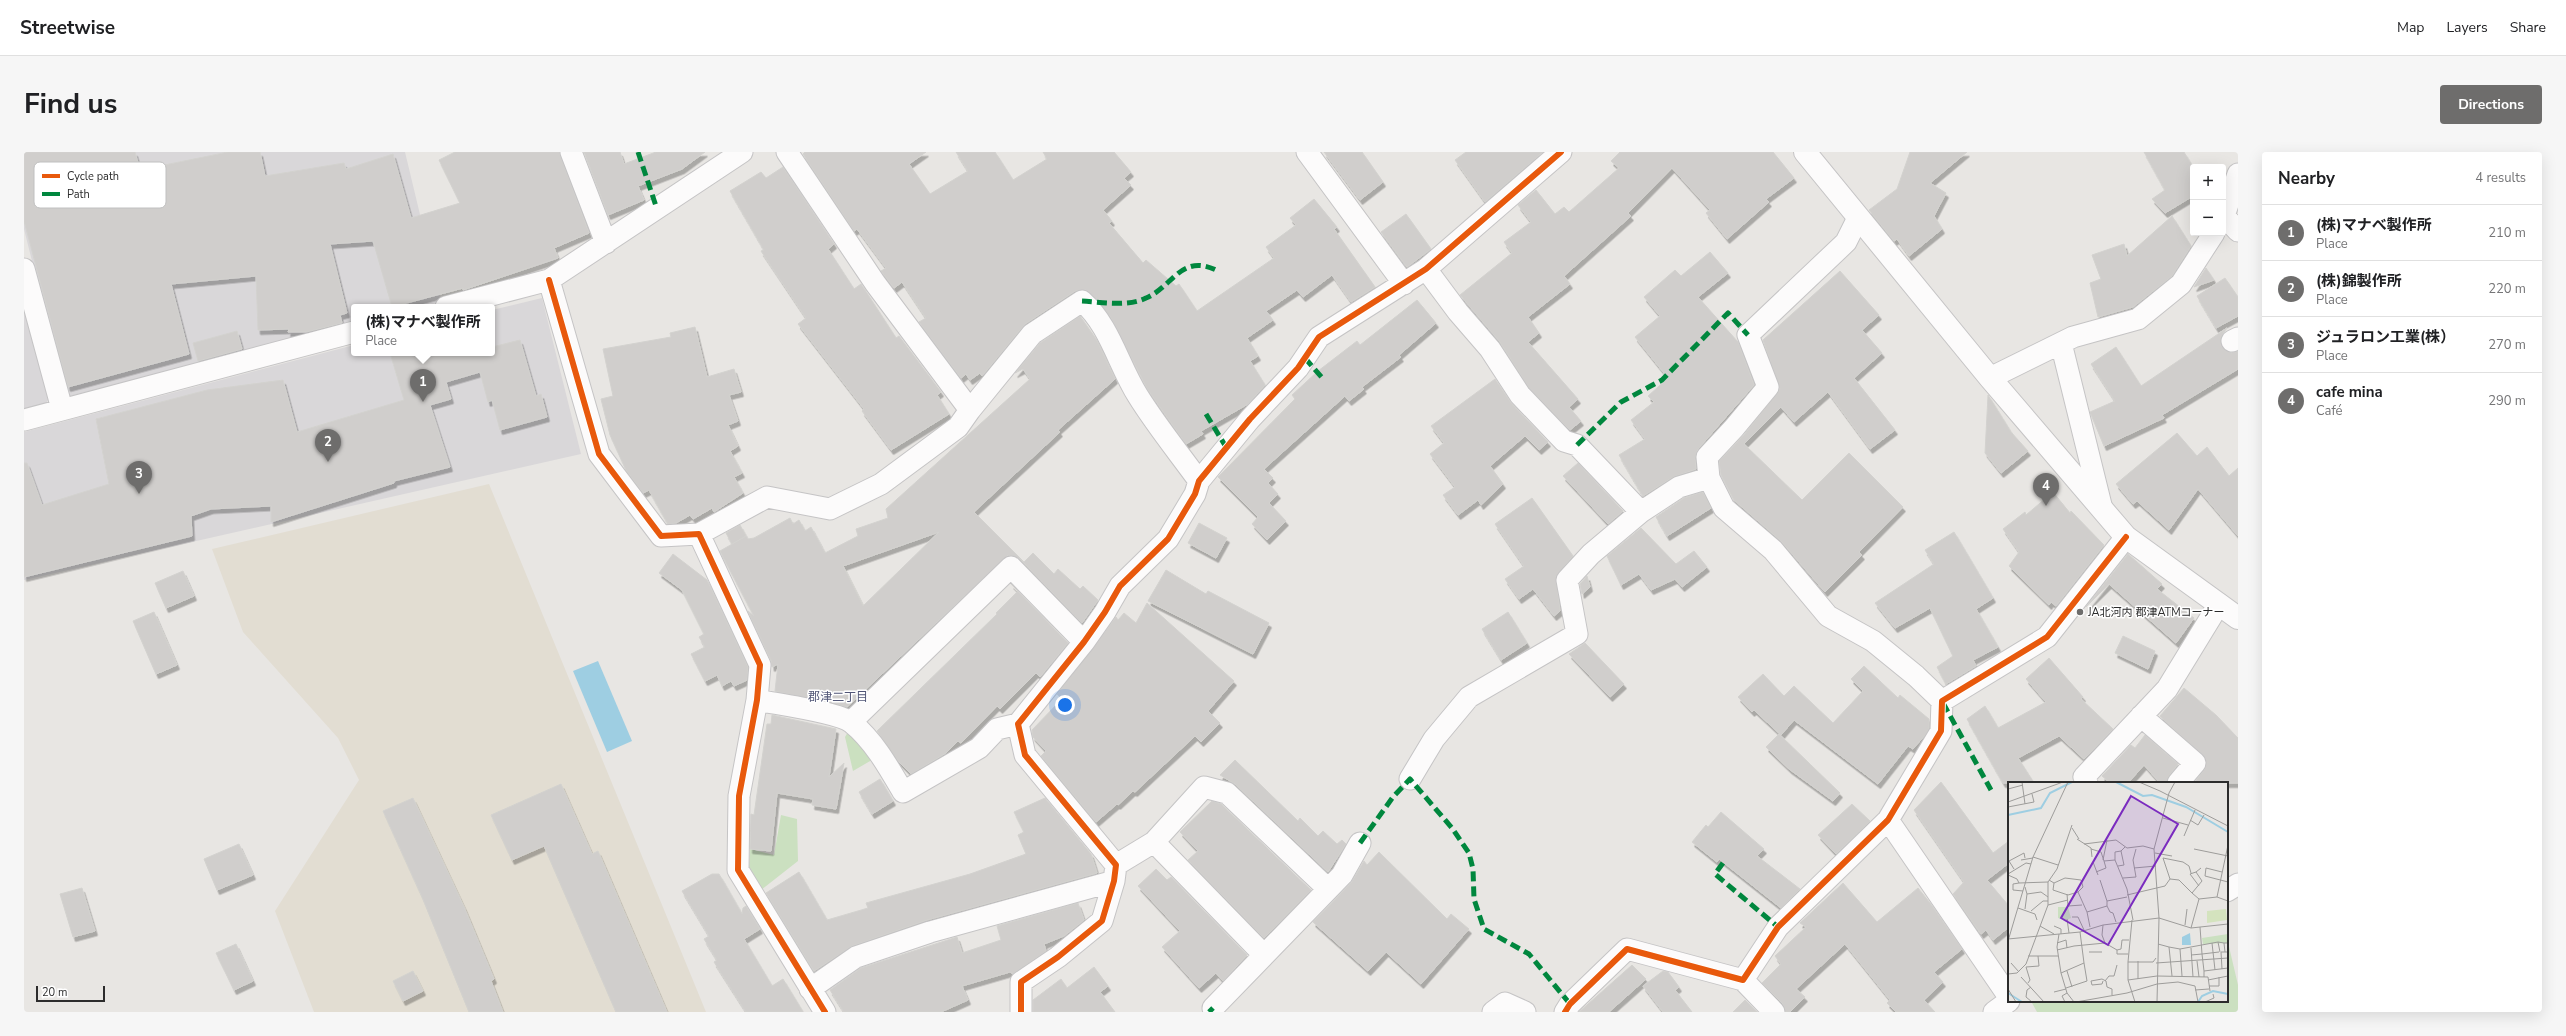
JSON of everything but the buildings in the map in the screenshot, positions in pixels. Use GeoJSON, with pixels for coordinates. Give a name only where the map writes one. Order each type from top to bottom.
{"type":"FeatureCollection","features":[{"type":"Feature","properties":{"kind":"street"},"geometry":{"type":"LineString","coordinates":[[571,152],[606,243]]}},
{"type":"Feature","properties":{"kind":"street"},"geometry":{"type":"LineString","coordinates":[[457,304],[549,280],[742,152]]}},
{"type":"Feature","properties":{"kind":"street"},"geometry":{"type":"LineString","coordinates":[[787,152],[875,283],[970,410]]}},
{"type":"Feature","properties":{"kind":"street"},"geometry":{"type":"LineString","coordinates":[[1307,152],[1404,284]]}},
{"type":"Feature","properties":{"kind":"street"},"geometry":{"type":"LineString","coordinates":[[757,700],[824,713],[852,722],[882,758],[903,792],[979,748],[997,729],[1018,724],[1084,642],[1105,612],[1120,586],[1168,539],[1195,494],[1198,481],[1250,419],[1298,368],[1319,337],[1426,269],[1561,152]]}},
{"type":"Feature","properties":{"kind":"street"},"geometry":{"type":"LineString","coordinates":[[1805,152],[1990,378],[2126,537],[2238,618]]}},
{"type":"Feature","properties":{"kind":"street"},"geometry":{"type":"LineString","coordinates":[[2226,220],[2238,174]]}},
{"type":"Feature","properties":{"kind":"street"},"geometry":{"type":"LineString","coordinates":[[1743,980],[1778,927],[1888,820],[1941,731],[1942,701],[1916,676],[1874,641],[1828,616],[1773,550],[1724,508],[1709,478],[1707,457],[1734,428],[1768,387],[1748,335],[1846,242],[1858,218]]}},
{"type":"Feature","properties":{"kind":"street"},"geometry":{"type":"LineString","coordinates":[[1990,378],[2073,336],[2138,319],[2181,284],[2216,236]]}},
{"type":"Feature","properties":{"kind":"street"},"geometry":{"type":"LineString","coordinates":[[24,269],[62,410]]}},
{"type":"Feature","properties":{"kind":"street"},"geometry":{"type":"LineString","coordinates":[[1426,269],[1458,312],[1490,349],[1520,395],[1564,441],[1576,445],[1641,512]]}},
{"type":"Feature","properties":{"kind":"street"},"geometry":{"type":"LineString","coordinates":[[549,280],[599,454],[661,536],[698,534],[767,497],[830,509],[881,484],[958,427],[1032,334],[1082,301],[1095,312],[1137,394],[1198,481]]}},
{"type":"Feature","properties":{"kind":"street"},"geometry":{"type":"LineString","coordinates":[[24,420],[351,333]]}},
{"type":"Feature","properties":{"kind":"street"},"geometry":{"type":"LineString","coordinates":[[2061,343],[2102,509]]}},
{"type":"Feature","properties":{"kind":"street"},"geometry":{"type":"LineString","coordinates":[[1410,779],[1434,739],[1469,697],[1577,634],[1567,580],[1591,554],[1641,512],[1679,487],[1709,478]]}},
{"type":"Feature","properties":{"kind":"street"},"geometry":{"type":"LineString","coordinates":[[698,534],[760,666],[757,700],[739,796],[738,870],[825,1012]]}},
{"type":"Feature","properties":{"kind":"street"},"geometry":{"type":"LineString","coordinates":[[1942,701],[2047,637],[2126,537]]}},
{"type":"Feature","properties":{"kind":"street"},"geometry":{"type":"LineString","coordinates":[[852,722],[1012,567],[1084,642]]}},
{"type":"Feature","properties":{"kind":"street"},"geometry":{"type":"LineString","coordinates":[[2086,782],[2084,777],[2167,689],[2219,604]]}},
{"type":"Feature","properties":{"kind":"street"},"geometry":{"type":"LineString","coordinates":[[2141,716],[2195,763],[2179,782]]}},
{"type":"Feature","properties":{"kind":"street"},"geometry":{"type":"LineString","coordinates":[[1018,724],[1025,755],[1115,873]]}},
{"type":"Feature","properties":{"kind":"street"},"geometry":{"type":"LineString","coordinates":[[810,989],[856,957],[1115,873],[1154,842],[1204,787],[1227,793],[1326,888]]}},
{"type":"Feature","properties":{"kind":"street"},"geometry":{"type":"LineString","coordinates":[[1888,820],[2008,997]]}},
{"type":"Feature","properties":{"kind":"street"},"geometry":{"type":"LineString","coordinates":[[1154,842],[1264,955]]}},
{"type":"Feature","properties":{"kind":"street"},"geometry":{"type":"LineString","coordinates":[[1213,1008],[1326,888],[1342,875],[1360,843]]}},
{"type":"Feature","properties":{"kind":"street"},"geometry":{"type":"LineString","coordinates":[[1021,1012],[1021,982],[1058,957],[1102,921],[1115,873]]}},
{"type":"Feature","properties":{"kind":"street"},"geometry":{"type":"LineString","coordinates":[[2228,890],[2238,884]]}},
{"type":"Feature","properties":{"kind":"street"},"geometry":{"type":"LineString","coordinates":[[1565,1012],[1570,1004],[1627,949],[1743,980],[1774,1012]]}},
{"type":"Feature","properties":{"kind":"street"},"geometry":{"type":"LineString","coordinates":[[1994,1012],[2008,1002]]}},
{"type":"Feature","properties":{"kind":"street"},"geometry":{"type":"LineString","coordinates":[[1493,1012],[1505,1003],[1525,1012]]}},
{"type":"Feature","properties":{"kind":"shaded area"},"geometry":{"type":"Polygon","coordinates":[[[24,152],[405,152],[441,302],[433,304],[351,304],[351,325],[66,397],[24,229],[24,152]]]}},
{"type":"Feature","properties":{"kind":"shaded area"},"geometry":{"type":"Polygon","coordinates":[[[24,289],[52,394],[46,403],[24,409],[24,289]]]}},
{"type":"Feature","properties":{"kind":"shaded area"},"geometry":{"type":"Polygon","coordinates":[[[542,298],[581,454],[24,580],[24,432],[351,346],[351,356],[495,356],[495,309],[542,298]]]}},
{"type":"Feature","properties":{"kind":"shaded area"},"geometry":{"type":"Polygon","coordinates":[[[489,484],[706,1012],[314,1012],[275,911],[359,780],[338,738],[243,632],[212,549],[489,484]]]}},
{"type":"Feature","properties":{"kind":"green space"},"geometry":{"type":"Polygon","coordinates":[[[851,727],[877,757],[853,771],[845,737],[851,727]]]}},
{"type":"Feature","properties":{"kind":"green space"},"geometry":{"type":"Polygon","coordinates":[[[781,815],[797,819],[798,861],[761,890],[749,870],[750,849],[774,855],[781,815]]]}},
{"type":"Feature","properties":{"kind":"green space"},"geometry":{"type":"Polygon","coordinates":[[[2228,942],[2238,985],[2238,1012],[2037,1012],[2032,1003],[2228,1002],[2228,942]]]}},
{"type":"Feature","properties":{"kind":"water"},"geometry":{"type":"Polygon","coordinates":[[[598,661],[632,741],[607,752],[573,671],[598,661]]]}},
{"type":"Feature","properties":{"kind":"marked path"},"geometry":{"type":"LineString","coordinates":[[638,152],[657,209]]}},
{"type":"Feature","properties":{"kind":"marked path"},"geometry":{"type":"LineString","coordinates":[[1082,301],[1115,303],[1139,301],[1155,293],[1186,268],[1205,266],[1218,271]]}},
{"type":"Feature","properties":{"kind":"marked path"},"geometry":{"type":"LineString","coordinates":[[1577,445],[1621,402],[1662,380],[1728,313],[1748,335]]}},
{"type":"Feature","properties":{"kind":"marked path"},"geometry":{"type":"LineString","coordinates":[[1305,358],[1324,380]]}},
{"type":"Feature","properties":{"kind":"marked path"},"geometry":{"type":"LineString","coordinates":[[1206,414],[1226,447]]}},
{"type":"Feature","properties":{"kind":"marked path"},"geometry":{"type":"LineString","coordinates":[[1943,703],[1991,790]]}},
{"type":"Feature","properties":{"kind":"marked path"},"geometry":{"type":"LineString","coordinates":[[1360,843],[1393,797],[1410,779],[1452,828],[1469,853],[1473,869],[1474,899],[1484,929],[1529,954],[1570,1004]]}},
{"type":"Feature","properties":{"kind":"marked path"},"geometry":{"type":"LineString","coordinates":[[1723,863],[1715,874],[1778,927]]}},
{"type":"Feature","properties":{"kind":"marked path"},"geometry":{"type":"LineString","coordinates":[[1209,1012],[1213,1008]]}},
{"type":"Feature","properties":{"kind":"cycle path"},"geometry":{"type":"LineString","coordinates":[[1021,1012],[1021,982],[1058,957],[1102,921],[1114,881],[1116,865],[1025,755],[1018,724],[1084,642],[1105,612],[1120,586],[1168,539],[1195,494],[1199,481],[1250,419],[1298,368],[1319,337],[1426,269],[1561,152]]}},
{"type":"Feature","properties":{"kind":"cycle path"},"geometry":{"type":"LineString","coordinates":[[549,280],[599,454],[661,536],[699,534],[760,665],[757,700],[739,796],[738,870],[825,1012]]}},
{"type":"Feature","properties":{"kind":"cycle path"},"geometry":{"type":"LineString","coordinates":[[1565,1012],[1570,1004],[1627,949],[1743,980],[1778,927],[1888,820],[1941,731],[1942,701],[2047,637],[2126,537]]}},
{"type":"Feature","properties":{"kind":"place","name":"(株)マナべ製作所"},"geometry":{"type":"Point","coordinates":[423,402]}},
{"type":"Feature","properties":{"kind":"place","name":"(株)錦製作所"},"geometry":{"type":"Point","coordinates":[328,462]}},
{"type":"Feature","properties":{"kind":"place","name":"ジュラロン工業(株）"},"geometry":{"type":"Point","coordinates":[139,494]}},
{"type":"Feature","properties":{"kind":"place","name":"cafe mina"},"geometry":{"type":"Point","coordinates":[2046,506]}},
{"type":"Feature","properties":{"kind":"place","name":"JA北河内 郡津ATMコーナー"},"geometry":{"type":"Point","coordinates":[2080,612]}},
{"type":"Feature","properties":{"kind":"district","name":"郡津二丁目"},"geometry":{"type":"Point","coordinates":[838,697]}}]}
